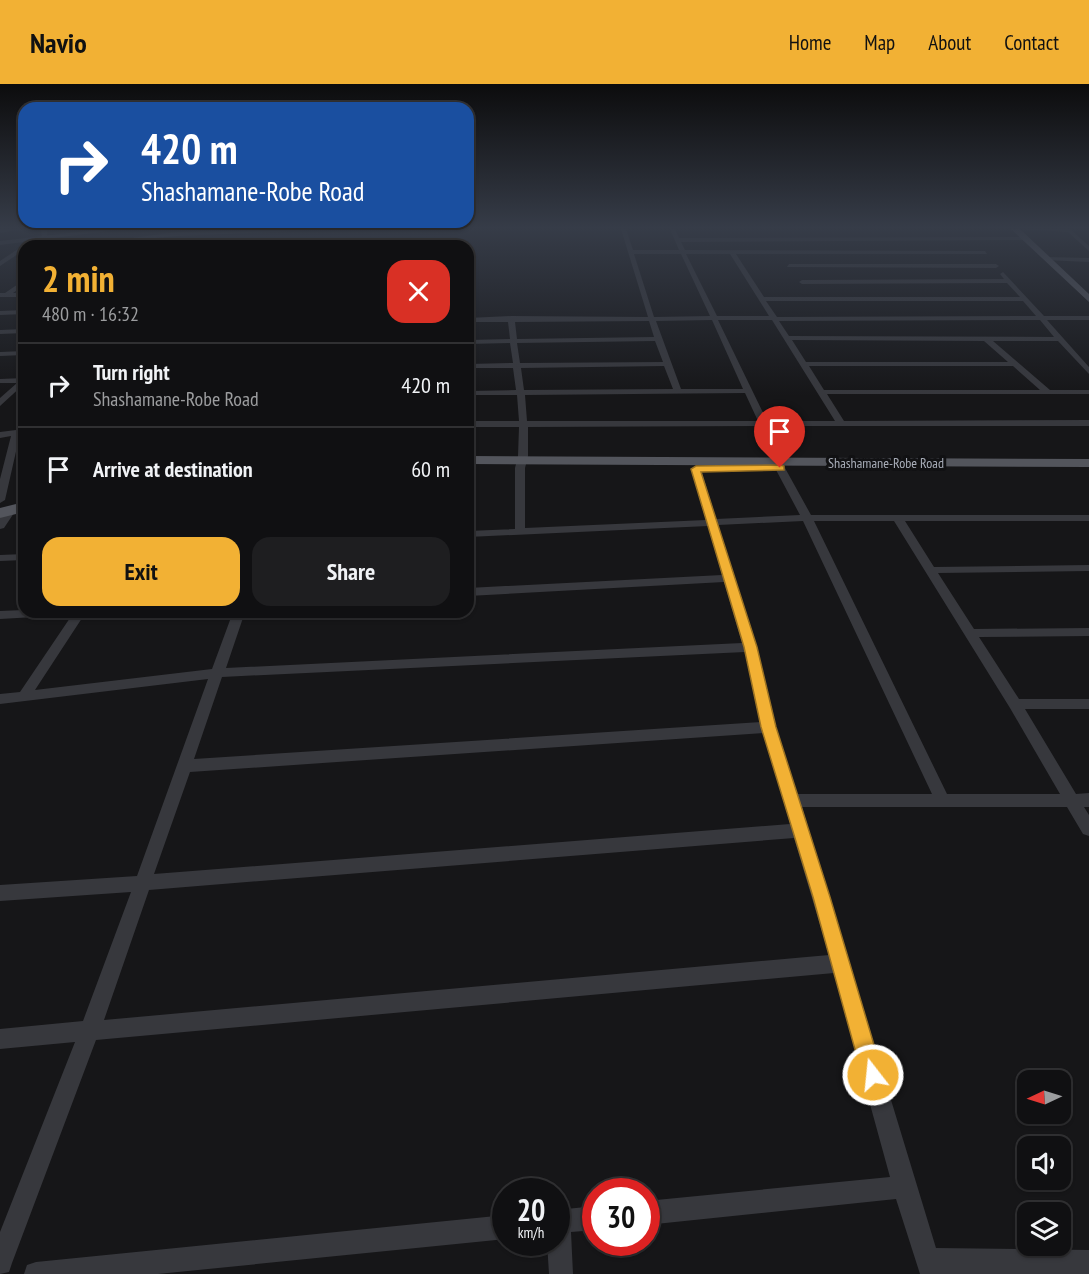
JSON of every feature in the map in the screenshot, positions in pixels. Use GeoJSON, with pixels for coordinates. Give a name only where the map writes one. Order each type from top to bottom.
{"type":"FeatureCollection","features":[{"type":"Feature","properties":{"kind":"main road"},"geometry":{"type":"LineString","coordinates":[[1073,285],[1089,299]]}},
{"type":"Feature","properties":{"kind":"main road","name":"Shashamane-Robe Road"},"geometry":{"type":"LineString","coordinates":[[474,461],[522,465],[696,469],[779,465],[1089,469]]}},
{"type":"Feature","properties":{"kind":"main road","name":"Shashamane-Robe Road"},"geometry":{"type":"LineString","coordinates":[[474,468],[522,465],[1089,463]]}},
{"type":"Feature","properties":{"kind":"street"},"geometry":{"type":"LineString","coordinates":[[641,285],[658,339],[678,392]]}},
{"type":"Feature","properties":{"kind":"street"},"geometry":{"type":"LineString","coordinates":[[697,285],[763,422],[779,465],[807,518],[943,801]]}},
{"type":"Feature","properties":{"kind":"street"},"geometry":{"type":"LineString","coordinates":[[753,285],[841,423]]}},
{"type":"Feature","properties":{"kind":"street"},"geometry":{"type":"LineString","coordinates":[[804,285],[814,299]]}},
{"type":"Feature","properties":{"kind":"street"},"geometry":{"type":"LineString","coordinates":[[1012,285],[1089,372]]}},
{"type":"Feature","properties":{"kind":"street"},"geometry":{"type":"LineString","coordinates":[[3,295],[18,286]]}},
{"type":"Feature","properties":{"kind":"street"},"geometry":{"type":"LineString","coordinates":[[762,299],[1025,299]]}},
{"type":"Feature","properties":{"kind":"street"},"geometry":{"type":"LineString","coordinates":[[893,299],[898,305]]}},
{"type":"Feature","properties":{"kind":"street"},"geometry":{"type":"LineString","coordinates":[[0,313],[18,312]]}},
{"type":"Feature","properties":{"kind":"street"},"geometry":{"type":"LineString","coordinates":[[904,312],[917,325]]}},
{"type":"Feature","properties":{"kind":"street"},"geometry":{"type":"LineString","coordinates":[[511,318],[522,423],[520,532]]}},
{"type":"Feature","properties":{"kind":"street"},"geometry":{"type":"LineString","coordinates":[[474,320],[1089,318]]}},
{"type":"Feature","properties":{"kind":"street"},"geometry":{"type":"LineString","coordinates":[[0,332],[18,331]]}},
{"type":"Feature","properties":{"kind":"street"},"geometry":{"type":"LineString","coordinates":[[924,332],[930,339]]}},
{"type":"Feature","properties":{"kind":"street"},"geometry":{"type":"LineString","coordinates":[[787,338],[1060,339]]}},
{"type":"Feature","properties":{"kind":"street"},"geometry":{"type":"LineString","coordinates":[[474,342],[658,339]]}},
{"type":"Feature","properties":{"kind":"street"},"geometry":{"type":"LineString","coordinates":[[986,339],[1047,391]]}},
{"type":"Feature","properties":{"kind":"street"},"geometry":{"type":"LineString","coordinates":[[0,354],[18,353]]}},
{"type":"Feature","properties":{"kind":"street"},"geometry":{"type":"LineString","coordinates":[[474,366],[669,364]]}},
{"type":"Feature","properties":{"kind":"street"},"geometry":{"type":"LineString","coordinates":[[803,364],[1015,364]]}},
{"type":"Feature","properties":{"kind":"street"},"geometry":{"type":"LineString","coordinates":[[0,381],[18,380]]}},
{"type":"Feature","properties":{"kind":"street"},"geometry":{"type":"LineString","coordinates":[[0,403],[18,386]]}},
{"type":"Feature","properties":{"kind":"street"},"geometry":{"type":"LineString","coordinates":[[474,393],[748,391]]}},
{"type":"Feature","properties":{"kind":"street"},"geometry":{"type":"LineString","coordinates":[[821,392],[1089,392]]}},
{"type":"Feature","properties":{"kind":"street"},"geometry":{"type":"LineString","coordinates":[[474,424],[1089,423]]}},
{"type":"Feature","properties":{"kind":"street"},"geometry":{"type":"LineString","coordinates":[[0,435],[18,432]]}},
{"type":"Feature","properties":{"kind":"street"},"geometry":{"type":"LineString","coordinates":[[0,526],[10,506],[3,470],[18,436]]}},
{"type":"Feature","properties":{"kind":"street"},"geometry":{"type":"LineString","coordinates":[[696,469],[750,647],[769,727],[841,963],[904,1187],[930,1267],[1089,1262]]}},
{"type":"Feature","properties":{"kind":"street"},"geometry":{"type":"LineString","coordinates":[[474,534],[807,518],[1089,518]]}},
{"type":"Feature","properties":{"kind":"street"},"geometry":{"type":"LineString","coordinates":[[898,519],[1015,704],[1089,829]]}},
{"type":"Feature","properties":{"kind":"street"},"geometry":{"type":"LineString","coordinates":[[0,558],[18,557]]}},
{"type":"Feature","properties":{"kind":"street"},"geometry":{"type":"LineString","coordinates":[[932,570],[1089,568]]}},
{"type":"Feature","properties":{"kind":"street"},"geometry":{"type":"LineString","coordinates":[[474,592],[729,578]]}},
{"type":"Feature","properties":{"kind":"street"},"geometry":{"type":"LineString","coordinates":[[0,615],[18,614]]}},
{"type":"Feature","properties":{"kind":"street"},"geometry":{"type":"LineString","coordinates":[[24,696],[76,618]]}},
{"type":"Feature","properties":{"kind":"street"},"geometry":{"type":"LineString","coordinates":[[0,1263],[89,1033],[237,618]]}},
{"type":"Feature","properties":{"kind":"street"},"geometry":{"type":"LineString","coordinates":[[970,633],[1089,632]]}},
{"type":"Feature","properties":{"kind":"street"},"geometry":{"type":"LineString","coordinates":[[0,699],[218,673],[750,647]]}},
{"type":"Feature","properties":{"kind":"street"},"geometry":{"type":"LineString","coordinates":[[1015,704],[1089,704]]}},
{"type":"Feature","properties":{"kind":"street"},"geometry":{"type":"LineString","coordinates":[[184,766],[769,727]]}},
{"type":"Feature","properties":{"kind":"street"},"geometry":{"type":"LineString","coordinates":[[793,801],[1089,800]]}},
{"type":"Feature","properties":{"kind":"street"},"geometry":{"type":"LineString","coordinates":[[0,893],[801,830]]}},
{"type":"Feature","properties":{"kind":"street"},"geometry":{"type":"LineString","coordinates":[[0,1039],[89,1033],[841,963]]}},
{"type":"Feature","properties":{"kind":"street"},"geometry":{"type":"LineString","coordinates":[[660,1212],[904,1187]]}},
{"type":"Feature","properties":{"kind":"street"},"geometry":{"type":"LineString","coordinates":[[36,1274],[492,1228]]}},
{"type":"Feature","properties":{"kind":"street"},"geometry":{"type":"LineString","coordinates":[[560,1256],[561,1274]]}},
{"type":"Feature","properties":{"kind":"route"},"geometry":{"type":"LineString","coordinates":[[780,468],[696,469],[750,647],[769,727],[793,801],[873,1075]]}}]}
